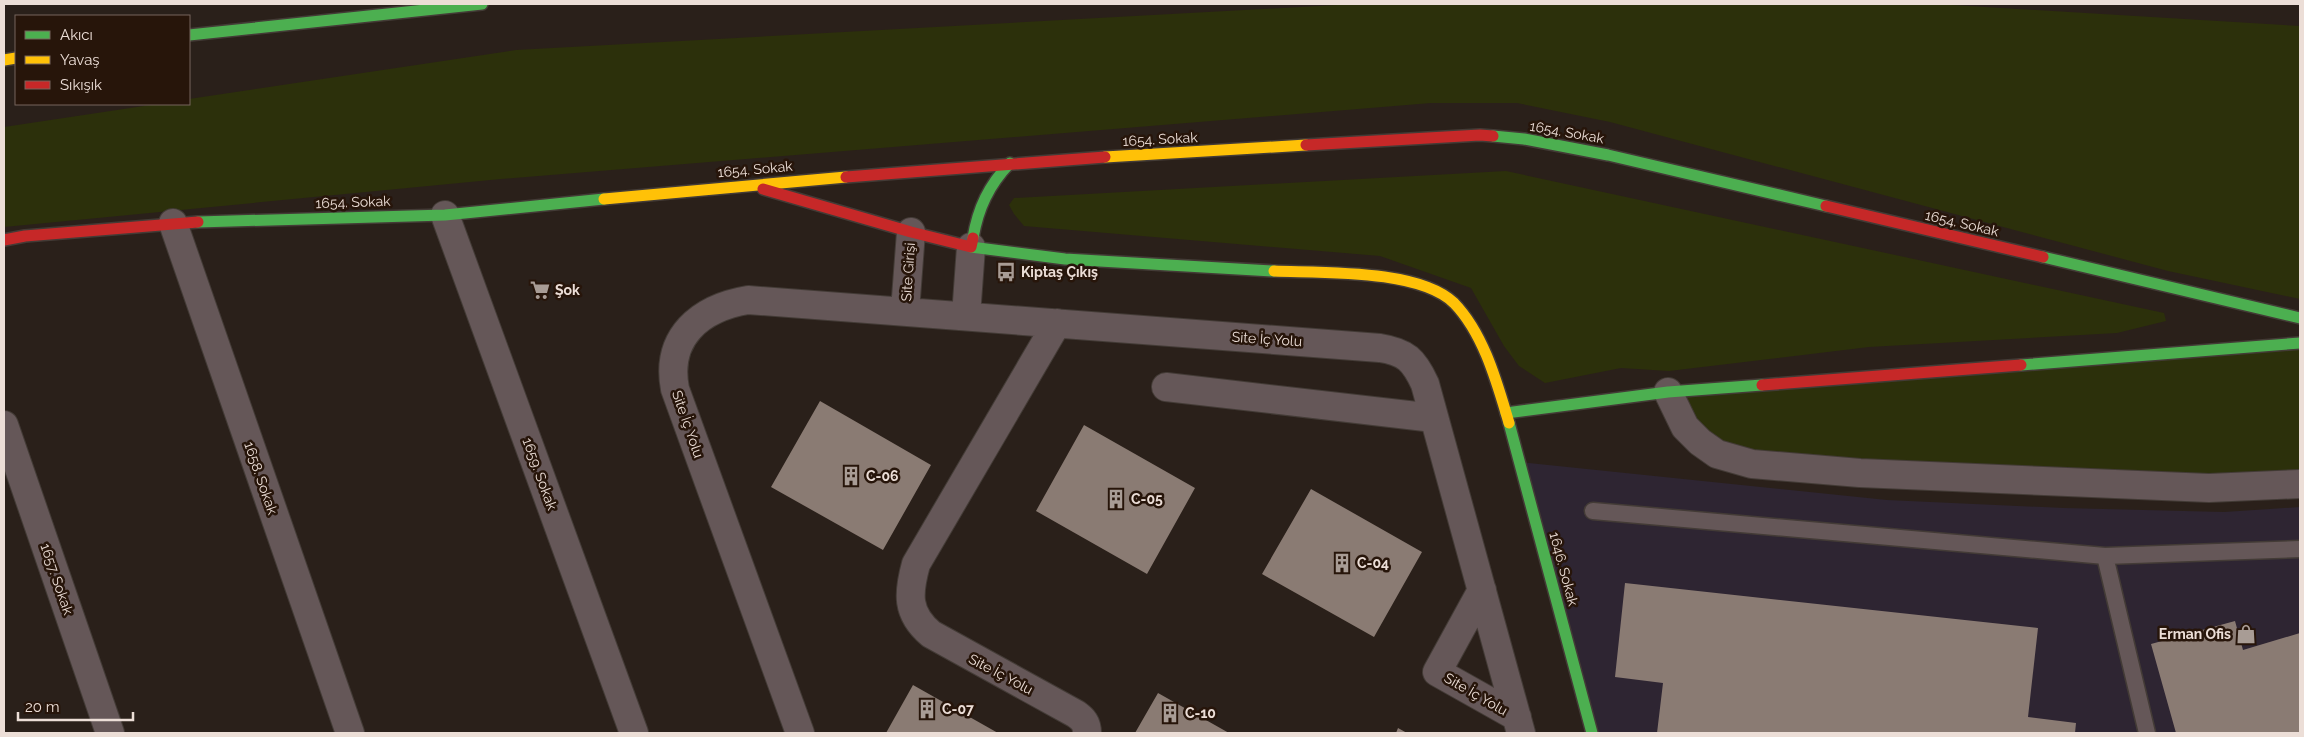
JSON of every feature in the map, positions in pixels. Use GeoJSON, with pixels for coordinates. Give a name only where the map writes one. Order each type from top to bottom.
{"type":"FeatureCollection","features":[{"type":"Feature","properties":{"kind":"main road"},"geometry":{"type":"LineString","coordinates":[[190,35],[482,4]]}},
{"type":"Feature","properties":{"kind":"main road","name":"1654. Sokak"},"geometry":{"type":"LineString","coordinates":[[4,240],[25,236],[172,223],[445,215],[747,184],[1010,163],[1480,135],[1524,139],[1608,155],[2300,318]]}},
{"type":"Feature","properties":{"kind":"main road"},"geometry":{"type":"LineString","coordinates":[[971,247],[983,199],[993,181],[1010,163]]}},
{"type":"Feature","properties":{"kind":"main road","name":"1646. Sokak"},"geometry":{"type":"LineString","coordinates":[[747,184],[911,232],[971,247],[1065,259],[1386,277],[1424,285],[1453,303],[1472,328],[1481,346],[1506,414],[1592,733]]}},
{"type":"Feature","properties":{"kind":"main road"},"geometry":{"type":"LineString","coordinates":[[1506,414],[1668,392],[2300,343]]}},
{"type":"Feature","properties":{"kind":"street","name":"1659. Sokak"},"geometry":{"type":"LineString","coordinates":[[445,215],[634,733]]}},
{"type":"Feature","properties":{"kind":"street","name":"1658. Sokak"},"geometry":{"type":"LineString","coordinates":[[172,223],[350,733]]}},
{"type":"Feature","properties":{"kind":"street","name":"Site Girişi"},"geometry":{"type":"LineString","coordinates":[[905,311],[911,232]]}},
{"type":"Feature","properties":{"kind":"street"},"geometry":{"type":"LineString","coordinates":[[966,316],[971,247]]}},
{"type":"Feature","properties":{"kind":"street","name":"Site İç Yolu"},"geometry":{"type":"LineString","coordinates":[[800,733],[675,389],[673,376],[674,360],[686,332],[700,318],[717,307],[732,302],[760,300],[1396,351],[1409,358],[1419,371],[1425,384],[1519,725]]}},
{"type":"Feature","properties":{"kind":"street","name":"Site İç Yolu"},"geometry":{"type":"LineString","coordinates":[[1057,323],[916,564],[910,593],[914,617],[931,634],[1076,714],[1082,718],[1087,726],[1087,733]]}},
{"type":"Feature","properties":{"kind":"street"},"geometry":{"type":"LineString","coordinates":[[1166,387],[1434,418]]}},
{"type":"Feature","properties":{"kind":"street"},"geometry":{"type":"LineString","coordinates":[[1668,392],[1685,427],[1700,442],[1717,454],[1752,464],[1860,473],[2209,488],[2300,484]]}},
{"type":"Feature","properties":{"kind":"street","name":"1657. Sokak"},"geometry":{"type":"LineString","coordinates":[[4,425],[110,733]]}},
{"type":"Feature","properties":{"kind":"street","name":"Site İç Yolu"},"geometry":{"type":"LineString","coordinates":[[1482,590],[1437,672],[1519,725]]}},
{"type":"Feature","properties":{"kind":"lane"},"geometry":{"type":"LineString","coordinates":[[1593,512],[2105,556],[2300,549]]}},
{"type":"Feature","properties":{"kind":"lane"},"geometry":{"type":"LineString","coordinates":[[2105,556],[2147,733]]}},
{"type":"Feature","properties":{"kind":"shaded area"},"geometry":{"type":"Polygon","coordinates":[[[1519,462],[1887,500],[2064,508],[2224,512],[2300,507],[2300,733],[1593,733],[1519,462]]]}},
{"type":"Feature","properties":{"kind":"green space"},"geometry":{"type":"Polygon","coordinates":[[[1355,4],[1936,4],[2300,26],[2300,299],[2168,271],[1610,122],[1517,103],[1431,103],[501,179],[4,227],[4,127],[150,105],[190,105],[190,99],[516,50],[1355,4]]]}},
{"type":"Feature","properties":{"kind":"green space"},"geometry":{"type":"Polygon","coordinates":[[[1506,171],[2164,313],[2166,321],[2117,333],[1869,347],[1669,371],[1621,368],[1545,383],[1519,366],[1504,346],[1471,288],[1380,256],[1024,226],[1009,205],[1014,198],[1506,171]]]}},
{"type":"Feature","properties":{"kind":"green space"},"geometry":{"type":"Polygon","coordinates":[[[2300,343],[2300,484],[1735,460],[1668,392],[2300,343]]]}},
{"type":"Feature","properties":{"kind":"building","name":"C-06"},"geometry":{"type":"Polygon","coordinates":[[[820,401],[931,465],[883,550],[771,487],[820,401]]]}},
{"type":"Feature","properties":{"kind":"building","name":"C-05"},"geometry":{"type":"Polygon","coordinates":[[[1084,425],[1195,488],[1147,574],[1036,511],[1084,425]]]}},
{"type":"Feature","properties":{"kind":"building","name":"C-04"},"geometry":{"type":"Polygon","coordinates":[[[1311,489],[1422,552],[1374,637],[1262,574],[1311,489]]]}},
{"type":"Feature","properties":{"kind":"building"},"geometry":{"type":"Polygon","coordinates":[[[1625,583],[2038,628],[2028,717],[2076,723],[2075,733],[1657,733],[1663,683],[1615,677],[1625,583]]]}},
{"type":"Feature","properties":{"kind":"building"},"geometry":{"type":"Polygon","coordinates":[[[2235,621],[2243,650],[2300,633],[2300,733],[2176,733],[2151,644],[2235,621]]]}},
{"type":"Feature","properties":{"kind":"building","name":"C-07"},"geometry":{"type":"Polygon","coordinates":[[[913,685],[998,733],[886,733],[913,685]]]}},
{"type":"Feature","properties":{"kind":"building","name":"C-10"},"geometry":{"type":"Polygon","coordinates":[[[1158,693],[1229,733],[1135,733],[1158,693]]]}},
{"type":"Feature","properties":{"kind":"building"},"geometry":{"type":"Polygon","coordinates":[[[1398,728],[1407,733],[1396,733],[1398,728]]]}},
{"type":"Feature","properties":{"kind":"traffic: fast"},"geometry":{"type":"LineString","coordinates":[[190,35],[482,4]]}},
{"type":"Feature","properties":{"kind":"traffic: fast"},"geometry":{"type":"LineString","coordinates":[[1493,136],[1524,139],[1608,155],[1826,206]]}},
{"type":"Feature","properties":{"kind":"traffic: fast"},"geometry":{"type":"LineString","coordinates":[[973,238],[981,207],[990,188],[1010,163]]}},
{"type":"Feature","properties":{"kind":"traffic: fast"},"geometry":{"type":"LineString","coordinates":[[198,222],[445,215],[604,199]]}},
{"type":"Feature","properties":{"kind":"traffic: fast"},"geometry":{"type":"LineString","coordinates":[[971,247],[1065,259],[1274,271]]}},
{"type":"Feature","properties":{"kind":"traffic: fast"},"geometry":{"type":"LineString","coordinates":[[2043,257],[2300,318]]}},
{"type":"Feature","properties":{"kind":"traffic: fast"},"geometry":{"type":"LineString","coordinates":[[2021,365],[2300,343]]}},
{"type":"Feature","properties":{"kind":"traffic: fast"},"geometry":{"type":"LineString","coordinates":[[1506,413],[1668,392],[1762,385]]}},
{"type":"Feature","properties":{"kind":"traffic: fast"},"geometry":{"type":"LineString","coordinates":[[1509,423],[1592,733]]}},
{"type":"Feature","properties":{"kind":"traffic: slow"},"geometry":{"type":"LineString","coordinates":[[4,60],[15,58]]}},
{"type":"Feature","properties":{"kind":"traffic: slow"},"geometry":{"type":"LineString","coordinates":[[1105,157],[1306,145]]}},
{"type":"Feature","properties":{"kind":"traffic: slow"},"geometry":{"type":"LineString","coordinates":[[604,199],[846,177]]}},
{"type":"Feature","properties":{"kind":"traffic: slow"},"geometry":{"type":"LineString","coordinates":[[1274,271],[1343,273],[1394,278],[1418,284],[1438,292],[1454,303],[1474,329],[1500,392],[1509,423]]}},
{"type":"Feature","properties":{"kind":"traffic: jam"},"geometry":{"type":"LineString","coordinates":[[1306,145],[1480,135],[1493,136]]}},
{"type":"Feature","properties":{"kind":"traffic: jam"},"geometry":{"type":"LineString","coordinates":[[846,177],[1105,157]]}},
{"type":"Feature","properties":{"kind":"traffic: jam"},"geometry":{"type":"LineString","coordinates":[[763,189],[911,232],[971,247],[973,238]]}},
{"type":"Feature","properties":{"kind":"traffic: jam"},"geometry":{"type":"LineString","coordinates":[[1826,206],[2043,257]]}},
{"type":"Feature","properties":{"kind":"traffic: jam"},"geometry":{"type":"LineString","coordinates":[[4,240],[25,236],[198,222]]}},
{"type":"Feature","properties":{"kind":"traffic: jam"},"geometry":{"type":"LineString","coordinates":[[1762,385],[2021,365]]}},
{"type":"Feature","properties":{"kind":"place","name":"Kiptaş Çıkış"},"geometry":{"type":"Point","coordinates":[1006,272]}},
{"type":"Feature","properties":{"kind":"place","name":"Şok"},"geometry":{"type":"Point","coordinates":[540,290]}},
{"type":"Feature","properties":{"kind":"place","name":"C-06"},"geometry":{"type":"Point","coordinates":[851,476]}},
{"type":"Feature","properties":{"kind":"place","name":"C-05"},"geometry":{"type":"Point","coordinates":[1116,499]}},
{"type":"Feature","properties":{"kind":"place","name":"C-04"},"geometry":{"type":"Point","coordinates":[1342,563]}},
{"type":"Feature","properties":{"kind":"place","name":"Erman Ofis"},"geometry":{"type":"Point","coordinates":[2246,634]}},
{"type":"Feature","properties":{"kind":"place","name":"C-07"},"geometry":{"type":"Point","coordinates":[927,709]}},
{"type":"Feature","properties":{"kind":"place","name":"C-10"},"geometry":{"type":"Point","coordinates":[1170,713]}}]}
